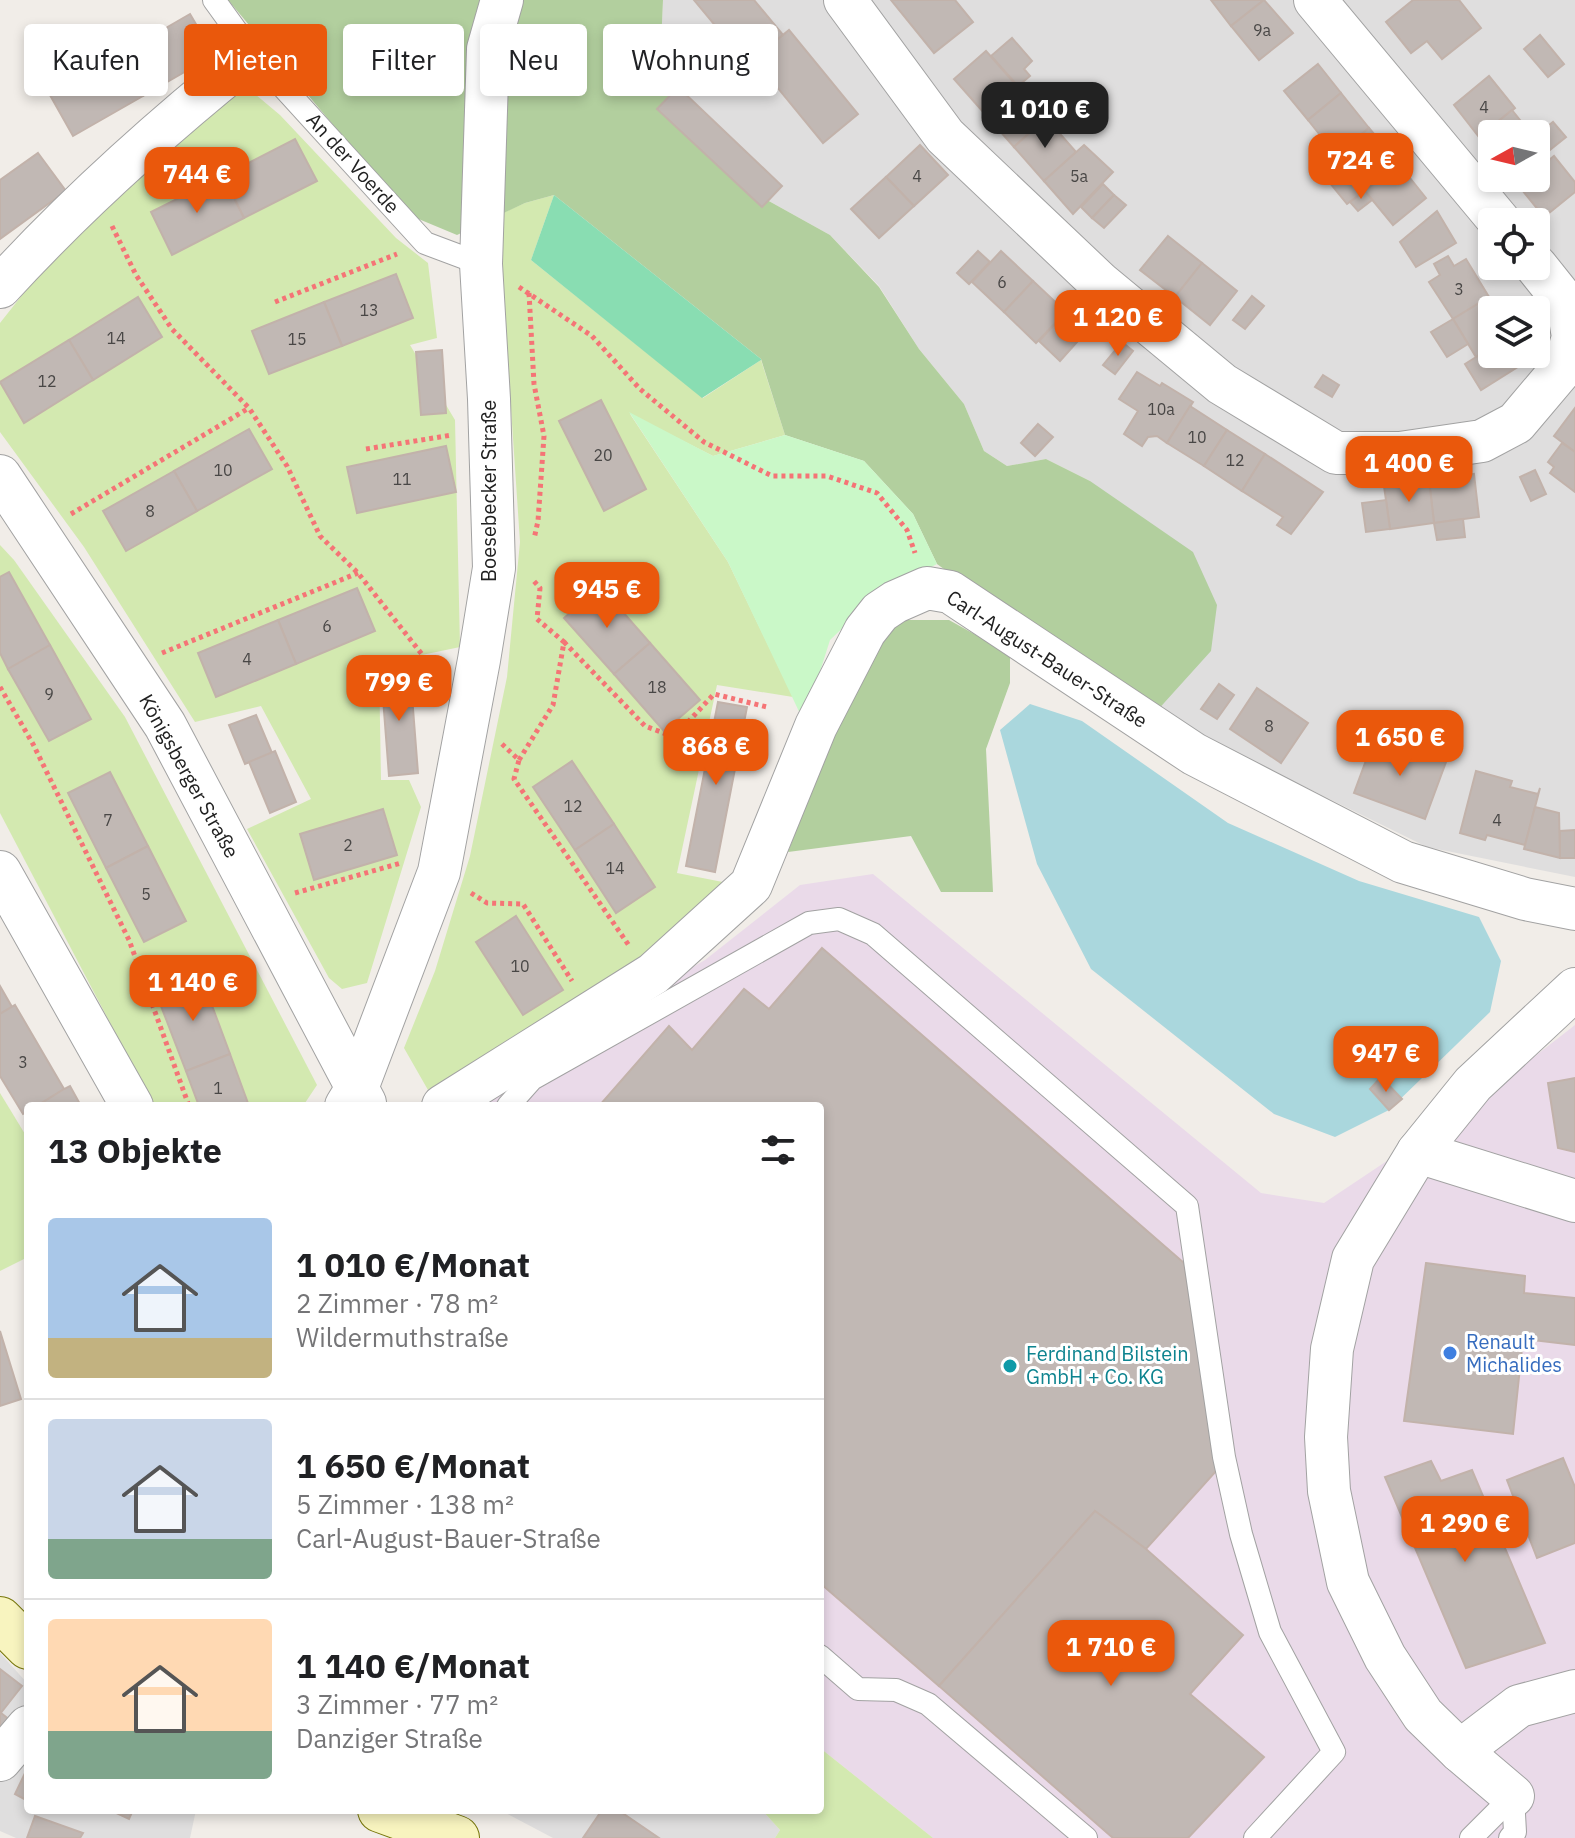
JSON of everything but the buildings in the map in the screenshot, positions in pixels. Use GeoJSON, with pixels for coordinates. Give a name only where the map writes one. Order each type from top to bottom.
{"type":"FeatureCollection","features":[{"type":"Feature","properties":{"kind":"street","name":"Boesebecker Straße"},"geometry":{"type":"LineString","coordinates":[[357,1100],[439,872],[470,713],[509,569],[491,429],[481,264],[488,49],[502,0]]}},
{"type":"Feature","properties":{"kind":"street"},"geometry":{"type":"LineString","coordinates":[[845,0],[945,136],[1100,283],[1222,384],[1336,453],[1400,453],[1482,441],[1516,423],[1565,365],[1573,337],[1568,306],[1547,280]]}},
{"type":"Feature","properties":{"kind":"street"},"geometry":{"type":"LineString","coordinates":[[1315,0],[1488,208]]}},
{"type":"Feature","properties":{"kind":"street"},"geometry":{"type":"LineString","coordinates":[[0,287],[94,190],[200,96]]}},
{"type":"Feature","properties":{"kind":"street","name":"Königsberger Straße"},"geometry":{"type":"LineString","coordinates":[[0,476],[165,725],[357,1100]]}},
{"type":"Feature","properties":{"kind":"street","name":"Carl-August-Bauer-Straße"},"geometry":{"type":"LineString","coordinates":[[468,1100],[653,974],[751,885],[816,726],[865,631],[880,612],[927,588],[950,592],[1194,754],[1403,862],[1525,899],[1575,909]]}},
{"type":"Feature","properties":{"kind":"street"},"geometry":{"type":"LineString","coordinates":[[0,872],[130,1102]]}},
{"type":"Feature","properties":{"kind":"street"},"geometry":{"type":"LineString","coordinates":[[1513,1796],[1423,1715],[1385,1657],[1348,1582],[1329,1491],[1326,1437],[1332,1349],[1353,1259],[1418,1152],[1473,1084],[1575,989]]}},
{"type":"Feature","properties":{"kind":"street"},"geometry":{"type":"LineString","coordinates":[[1418,1152],[1575,1201]]}},
{"type":"Feature","properties":{"kind":"street"},"geometry":{"type":"LineString","coordinates":[[0,1619],[24,1643]]}},
{"type":"Feature","properties":{"kind":"street"},"geometry":{"type":"LineString","coordinates":[[1460,1751],[1519,1706],[1575,1691]]}},
{"type":"Feature","properties":{"kind":"street"},"geometry":{"type":"LineString","coordinates":[[0,1760],[24,1732]]}},
{"type":"Feature","properties":{"kind":"street"},"geometry":{"type":"LineString","coordinates":[[391,1814],[457,1838]]}},
{"type":"Feature","properties":{"kind":"lane","name":"An der Voerde"},"geometry":{"type":"LineString","coordinates":[[214,0],[231,24]]}},
{"type":"Feature","properties":{"kind":"lane","name":"An der Voerde"},"geometry":{"type":"LineString","coordinates":[[291,96],[425,243],[481,264]]}},
{"type":"Feature","properties":{"kind":"lane"},"geometry":{"type":"LineString","coordinates":[[512,1102],[532,1079],[809,923],[839,919],[873,934],[1187,1206],[1224,1457],[1241,1534],[1270,1632],[1334,1752],[1255,1838]]}},
{"type":"Feature","properties":{"kind":"lane"},"geometry":{"type":"LineString","coordinates":[[824,1659],[858,1689],[896,1690],[928,1704],[1086,1838]]}},
{"type":"Feature","properties":{"kind":"lane"},"geometry":{"type":"LineString","coordinates":[[1471,1838],[1513,1796]]}},
{"type":"Feature","properties":{"kind":"lane"},"geometry":{"type":"LineString","coordinates":[[1510,1838],[1515,1832],[1513,1796]]}},
{"type":"Feature","properties":{"kind":"path"},"geometry":{"type":"LineString","coordinates":[[94,190],[136,275],[172,329],[249,408],[287,466],[320,536],[358,573],[428,662]]}},
{"type":"Feature","properties":{"kind":"path"},"geometry":{"type":"LineString","coordinates":[[275,302],[425,243]]}},
{"type":"Feature","properties":{"kind":"path"},"geometry":{"type":"LineString","coordinates":[[481,264],[592,336],[640,389],[704,442],[772,476],[827,476],[877,493],[907,530],[927,588]]}},
{"type":"Feature","properties":{"kind":"path"},"geometry":{"type":"LineString","coordinates":[[529,293],[534,384],[544,436],[538,521],[509,569],[540,588],[537,619],[564,642],[645,726],[674,737],[714,694],[767,707]]}},
{"type":"Feature","properties":{"kind":"path"},"geometry":{"type":"LineString","coordinates":[[38,533],[249,408]]}},
{"type":"Feature","properties":{"kind":"path"},"geometry":{"type":"LineString","coordinates":[[366,449],[491,429]]}},
{"type":"Feature","properties":{"kind":"path"},"geometry":{"type":"LineString","coordinates":[[127,667],[358,573]]}},
{"type":"Feature","properties":{"kind":"path"},"geometry":{"type":"LineString","coordinates":[[564,642],[553,705],[519,760],[514,779],[620,935],[653,974]]}},
{"type":"Feature","properties":{"kind":"path"},"geometry":{"type":"LineString","coordinates":[[0,687],[33,744],[129,940],[188,1102]]}},
{"type":"Feature","properties":{"kind":"path"},"geometry":{"type":"LineString","coordinates":[[470,713],[519,760]]}},
{"type":"Feature","properties":{"kind":"shaded area"},"geometry":{"type":"Polygon","coordinates":[[[663,0],[1575,0],[1575,877],[1427,847],[1155,713],[1090,481],[1046,459],[1007,466],[984,451],[964,404],[919,349],[879,286],[830,235],[767,200],[669,105],[668,96],[778,96],[778,24],[662,24],[663,0]]]}},
{"type":"Feature","properties":{"kind":"shaded area","name":"Ferdinand Bilstein GmbH + Co. KG"},"geometry":{"type":"Polygon","coordinates":[[[873,874],[1261,1193],[1324,1203],[1484,1096],[1575,1025],[1575,1838],[933,1838],[824,1751],[824,1102],[471,1102],[705,960],[800,885],[873,874]]]}},
{"type":"Feature","properties":{"kind":"shaded area"},"geometry":{"type":"Polygon","coordinates":[[[0,1653],[24,1680],[24,1814],[195,1814],[190,1838],[16,1838],[0,1831],[0,1653]]]}},
{"type":"Feature","properties":{"kind":"shaded area"},"geometry":{"type":"Polygon","coordinates":[[[508,1814],[766,1814],[780,1830],[775,1838],[553,1838],[508,1814]]]}},
{"type":"Feature","properties":{"kind":"green space"},"geometry":{"type":"Polygon","coordinates":[[[228,0],[663,0],[662,24],[603,24],[603,96],[678,96],[670,105],[767,200],[830,235],[879,287],[919,349],[964,404],[984,451],[1007,466],[1046,459],[1090,481],[1193,552],[1217,605],[1211,651],[1155,713],[1107,687],[937,564],[913,514],[864,461],[785,435],[761,359],[554,195],[525,203],[457,235],[409,215],[309,96],[327,96],[327,24],[248,24],[228,0]]]}},
{"type":"Feature","properties":{"kind":"green space"},"geometry":{"type":"Polygon","coordinates":[[[227,96],[257,96],[280,115],[396,238],[428,263],[437,338],[410,345],[455,420],[460,647],[379,664],[381,780],[409,780],[421,807],[367,983],[342,989],[329,978],[247,829],[311,799],[261,706],[195,722],[84,547],[0,432],[0,323],[53,256],[227,96]]]}},
{"type":"Feature","properties":{"kind":"green space"},"geometry":{"type":"Polygon","coordinates":[[[554,195],[531,260],[703,398],[761,360],[785,435],[713,456],[630,414],[728,562],[793,697],[717,685],[677,873],[738,885],[636,969],[428,1090],[404,1048],[435,971],[470,856],[507,677],[520,542],[498,215],[554,195]]]}},
{"type":"Feature","properties":{"kind":"green space"},"geometry":{"type":"Polygon","coordinates":[[[554,195],[761,360],[702,398],[531,260],[554,195]]]}},
{"type":"Feature","properties":{"kind":"green space"},"geometry":{"type":"Polygon","coordinates":[[[629,412],[713,456],[785,435],[864,461],[913,514],[937,564],[877,595],[830,640],[804,722],[728,562],[629,412]]]}},
{"type":"Feature","properties":{"kind":"green space"},"geometry":{"type":"Polygon","coordinates":[[[0,545],[14,560],[125,717],[317,1085],[306,1102],[152,1102],[0,813],[0,545]]]}},
{"type":"Feature","properties":{"kind":"green space"},"geometry":{"type":"Polygon","coordinates":[[[898,620],[949,620],[1010,654],[1010,683],[986,749],[993,892],[941,892],[911,836],[788,852],[854,676],[898,620]]]}},
{"type":"Feature","properties":{"kind":"green space"},"geometry":{"type":"Polygon","coordinates":[[[0,1093],[24,1132],[24,1259],[0,1271],[0,1093]]]}},
{"type":"Feature","properties":{"kind":"green space"},"geometry":{"type":"Polygon","coordinates":[[[824,1751],[933,1838],[775,1838],[780,1830],[766,1814],[824,1814],[824,1751]]]}},
{"type":"Feature","properties":{"kind":"water"},"geometry":{"type":"Polygon","coordinates":[[[1030,704],[1082,721],[1228,823],[1359,881],[1479,917],[1501,961],[1490,1012],[1389,1110],[1335,1137],[1274,1114],[1091,969],[1037,864],[1000,730],[1030,704]]]}},
{"type":"Feature","properties":{"kind":"place","name":"Renault Michalides"},"geometry":{"type":"Point","coordinates":[1450,1353]}},
{"type":"Feature","properties":{"kind":"place","name":"Ferdinand Bilstein GmbH + Co. KG"},"geometry":{"type":"Point","coordinates":[1010,1366]}}]}
